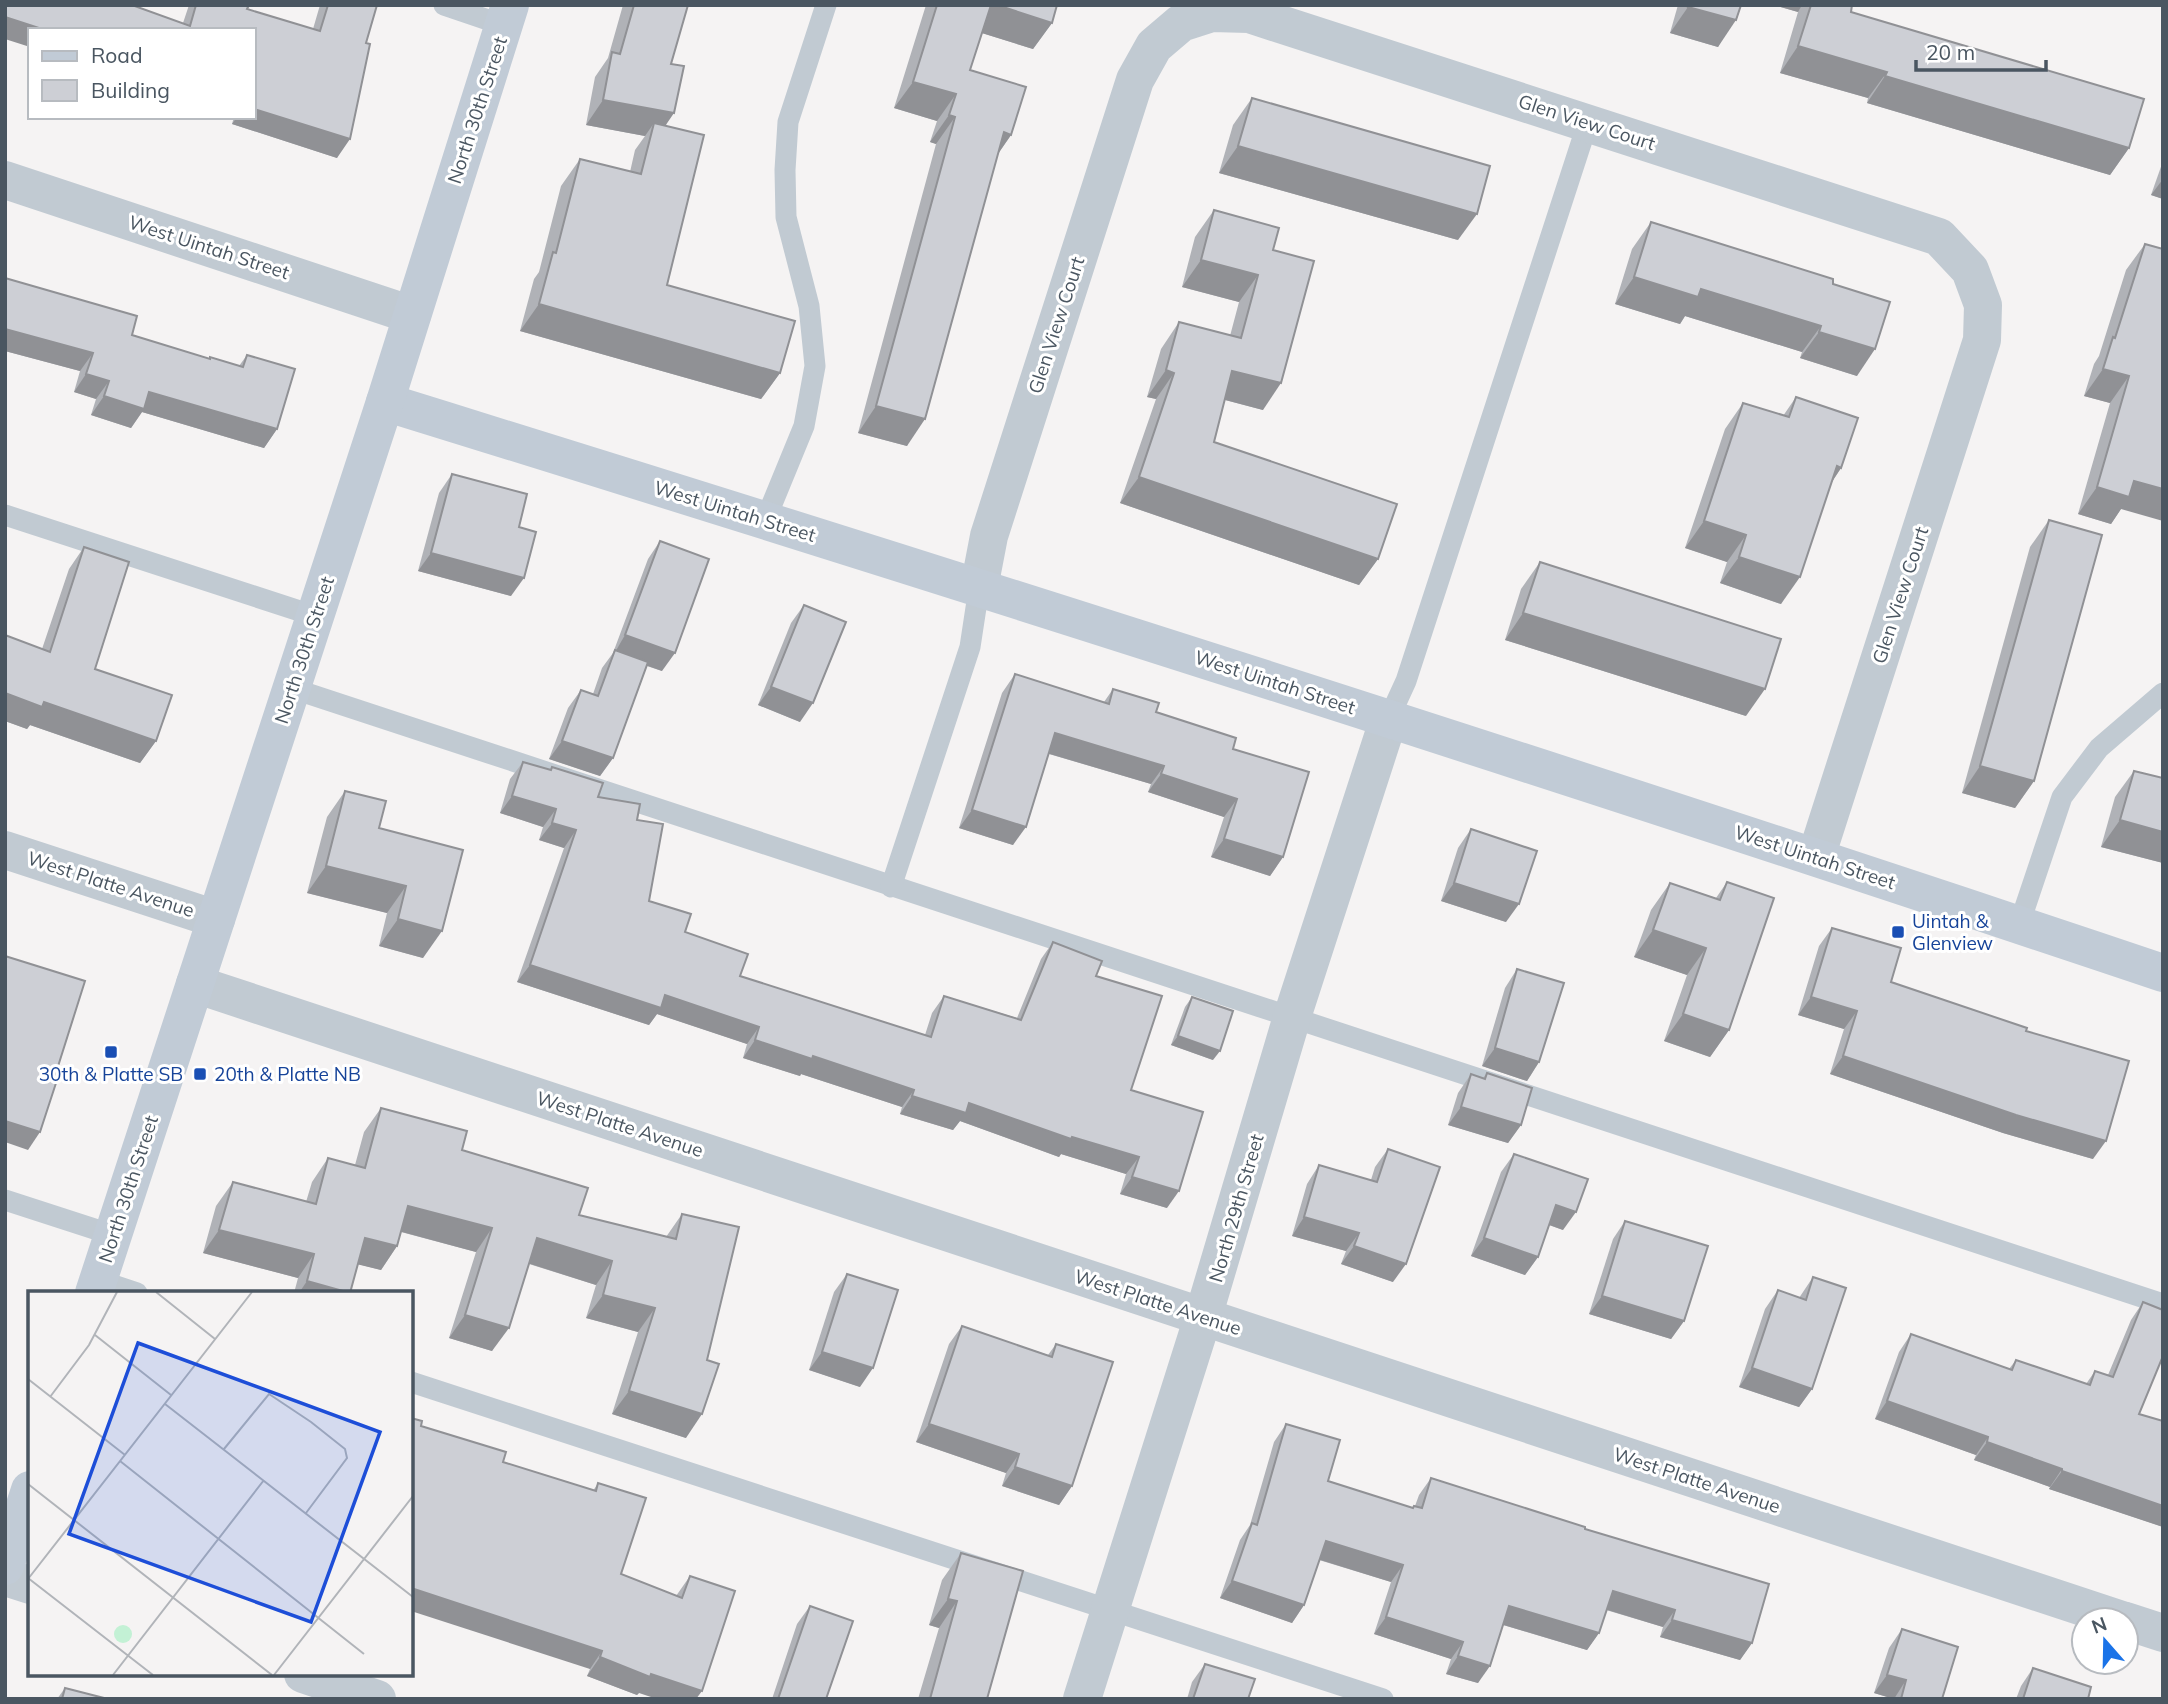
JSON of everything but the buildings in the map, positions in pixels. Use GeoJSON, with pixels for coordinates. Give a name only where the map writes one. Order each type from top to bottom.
{"type":"FeatureCollection","features":[{"type":"Feature","properties":{"kind":"main road","name":"North 30th Street"},"geometry":{"type":"LineString","coordinates":[[96,1286],[385,402],[507,15]]}},
{"type":"Feature","properties":{"kind":"main road","name":"West Uintah Street"},"geometry":{"type":"LineString","coordinates":[[385,402],[1389,718],[2163,973]]}},
{"type":"Feature","properties":{"kind":"main road"},"geometry":{"type":"LineString","coordinates":[[5,1566],[28,1496]]}},
{"type":"Feature","properties":{"kind":"street","name":"Glen View Court"},"geometry":{"type":"LineString","coordinates":[[979,588],[989,536],[1135,80],[1154,46],[1181,23],[1212,13],[1250,14],[1588,122],[1939,237],[1970,270],[1983,305],[1982,340],[1816,857]]}},
{"type":"Feature","properties":{"kind":"street","name":"West Uintah Street"},"geometry":{"type":"LineString","coordinates":[[5,180],[412,315]]}},
{"type":"Feature","properties":{"kind":"street","name":"North 29th Street"},"geometry":{"type":"LineString","coordinates":[[1082,1699],[1203,1317],[1292,1017],[1389,718]]}},
{"type":"Feature","properties":{"kind":"street","name":"West Platte Avenue"},"geometry":{"type":"LineString","coordinates":[[5,850],[216,919]]}},
{"type":"Feature","properties":{"kind":"street","name":"West Platte Avenue"},"geometry":{"type":"LineString","coordinates":[[195,984],[2079,1606]]}},
{"type":"Feature","properties":{"kind":"street"},"geometry":{"type":"LineString","coordinates":[[5,1577],[28,1584]]}},
{"type":"Feature","properties":{"kind":"street","name":"West Platte Avenue"},"geometry":{"type":"LineString","coordinates":[[2140,1626],[2163,1633]]}},
{"type":"Feature","properties":{"kind":"street"},"geometry":{"type":"LineString","coordinates":[[309,1676],[377,1699]]}},
{"type":"Feature","properties":{"kind":"lane"},"geometry":{"type":"LineString","coordinates":[[444,5],[507,15]]}},
{"type":"Feature","properties":{"kind":"lane"},"geometry":{"type":"LineString","coordinates":[[765,521],[804,426],[815,366],[808,306],[786,217],[785,170],[788,122],[826,5]]}},
{"type":"Feature","properties":{"kind":"lane"},"geometry":{"type":"LineString","coordinates":[[1389,718],[1406,681],[1588,122]]}},
{"type":"Feature","properties":{"kind":"lane"},"geometry":{"type":"LineString","coordinates":[[5,515],[315,616]]}},
{"type":"Feature","properties":{"kind":"lane"},"geometry":{"type":"LineString","coordinates":[[891,887],[970,647],[979,588]]}},
{"type":"Feature","properties":{"kind":"lane"},"geometry":{"type":"LineString","coordinates":[[291,688],[2163,1304]]}},
{"type":"Feature","properties":{"kind":"lane"},"geometry":{"type":"LineString","coordinates":[[2019,925],[2062,797],[2099,748],[2163,693]]}},
{"type":"Feature","properties":{"kind":"lane"},"geometry":{"type":"LineString","coordinates":[[5,1200],[113,1235]]}},
{"type":"Feature","properties":{"kind":"lane"},"geometry":{"type":"LineString","coordinates":[[96,1286],[125,1291]]}},
{"type":"Feature","properties":{"kind":"lane"},"geometry":{"type":"LineString","coordinates":[[413,1383],[1383,1699]]}},
{"type":"Feature","properties":{"kind":"place","name":"Uintah & Glenview"},"geometry":{"type":"Point","coordinates":[1898,932]}},
{"type":"Feature","properties":{"kind":"place","name":"30th & Platte SB"},"geometry":{"type":"Point","coordinates":[111,1052]}},
{"type":"Feature","properties":{"kind":"place","name":"20th & Platte NB"},"geometry":{"type":"Point","coordinates":[200,1074]}}]}
